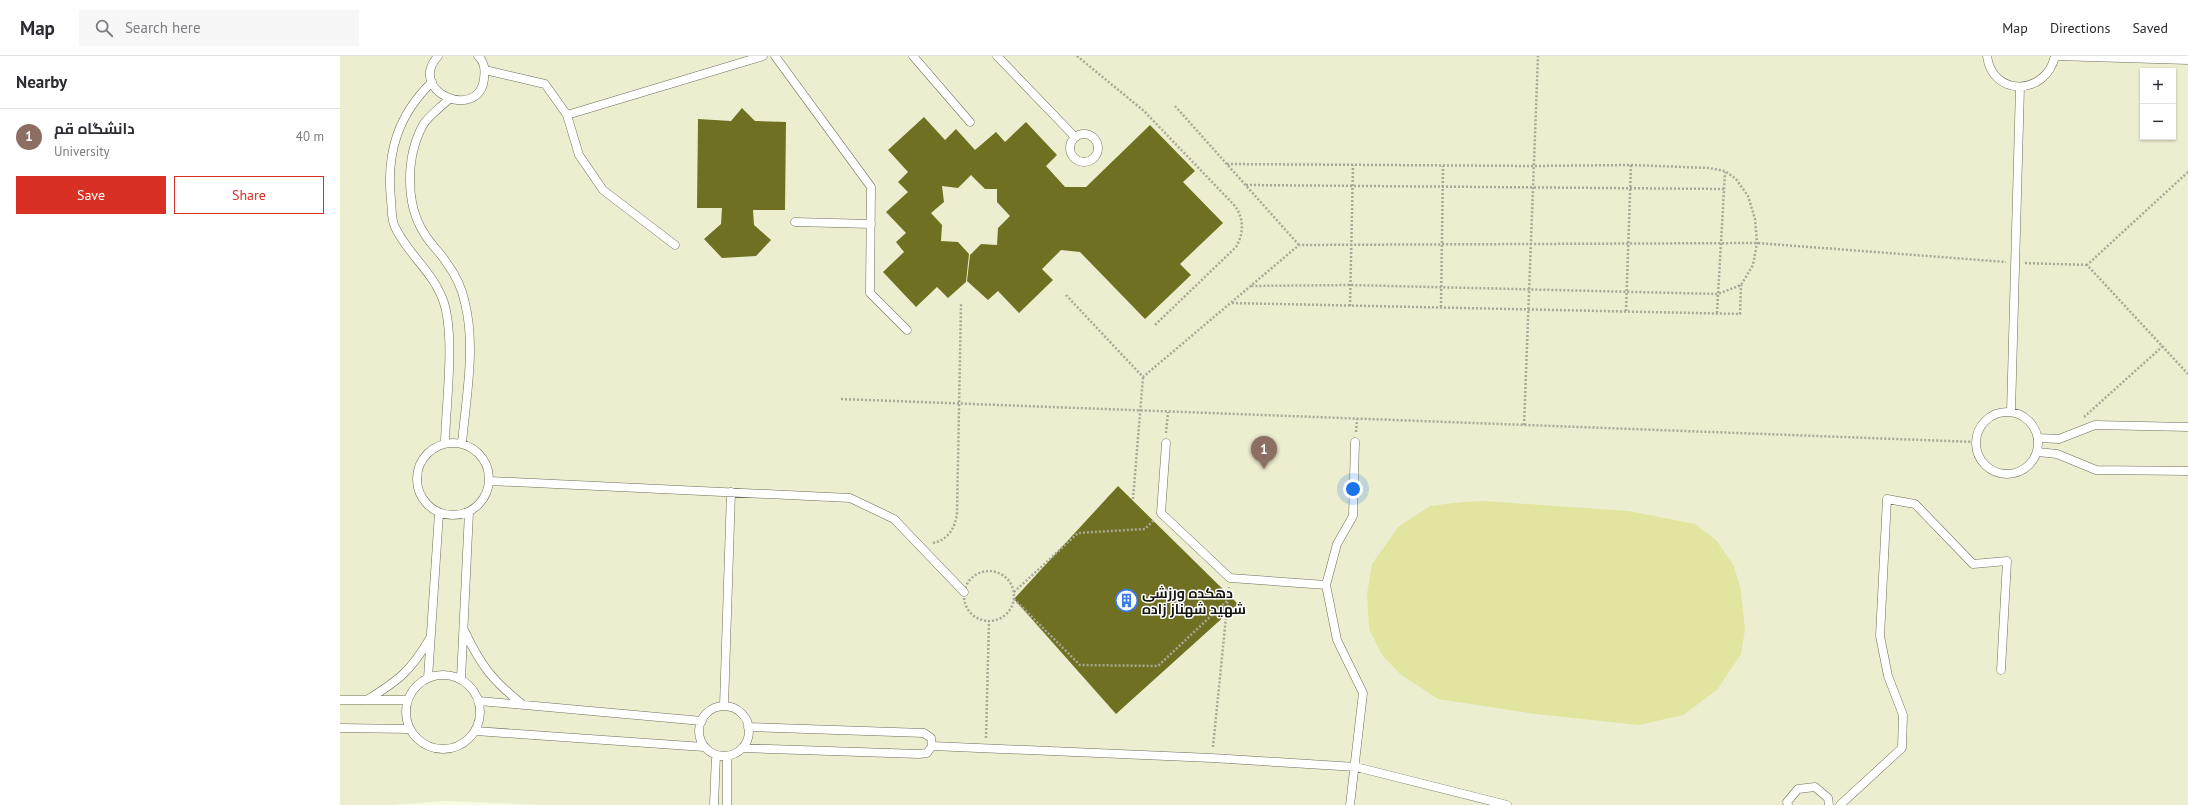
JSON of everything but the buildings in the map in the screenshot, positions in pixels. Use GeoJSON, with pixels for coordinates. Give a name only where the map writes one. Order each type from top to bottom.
{"type":"FeatureCollection","features":[{"type":"Feature","properties":{"kind":"lane"},"geometry":{"type":"LineString","coordinates":[[438,56],[431,71],[432,82],[438,93],[449,99],[463,101],[475,95],[484,84],[485,70],[478,56]]}},
{"type":"Feature","properties":{"kind":"lane"},"geometry":{"type":"LineString","coordinates":[[567,115],[763,56]]}},
{"type":"Feature","properties":{"kind":"lane"},"geometry":{"type":"LineString","coordinates":[[775,56],[871,187],[870,294],[907,330]]}},
{"type":"Feature","properties":{"kind":"lane"},"geometry":{"type":"LineString","coordinates":[[913,56],[970,122]]}},
{"type":"Feature","properties":{"kind":"lane"},"geometry":{"type":"LineString","coordinates":[[997,56],[1075,137]]}},
{"type":"Feature","properties":{"kind":"lane"},"geometry":{"type":"LineString","coordinates":[[1987,56],[1990,67],[1995,75],[2007,83],[2020,87],[2029,86],[2044,78],[2051,68],[2055,56],[2188,60]]}},
{"type":"Feature","properties":{"kind":"lane"},"geometry":{"type":"LineString","coordinates":[[485,70],[546,84],[567,115],[579,155],[603,190],[675,245]]}},
{"type":"Feature","properties":{"kind":"lane"},"geometry":{"type":"LineString","coordinates":[[432,82],[418,95],[398,128],[388,174],[394,226],[413,255],[433,278],[444,304],[449,346],[445,442]]}},
{"type":"Feature","properties":{"kind":"lane"},"geometry":{"type":"LineString","coordinates":[[2011,412],[2020,87]]}},
{"type":"Feature","properties":{"kind":"lane"},"geometry":{"type":"LineString","coordinates":[[449,99],[423,124],[416,143],[412,156],[411,203],[423,233],[446,262],[458,282],[465,303],[468,320],[469,357],[462,443]]}},
{"type":"Feature","properties":{"kind":"lane"},"geometry":{"type":"LineString","coordinates":[[795,222],[871,224]]}},
{"type":"Feature","properties":{"kind":"lane"},"geometry":{"type":"LineString","coordinates":[[2011,412],[2026,417],[2034,427],[2038,438],[2038,452],[2028,467],[2011,475],[1993,472],[1980,459],[1975,442],[1981,426],[1987,419],[1994,414],[2011,412]]}},
{"type":"Feature","properties":{"kind":"lane"},"geometry":{"type":"LineString","coordinates":[[2038,438],[2059,439],[2095,425],[2188,427]]}},
{"type":"Feature","properties":{"kind":"lane"},"geometry":{"type":"LineString","coordinates":[[445,442],[462,443],[477,450],[484,459],[487,464],[490,481],[484,499],[469,512],[454,516],[439,513],[424,502],[416,485],[418,466],[428,451],[445,442]]}},
{"type":"Feature","properties":{"kind":"lane"},"geometry":{"type":"LineString","coordinates":[[1350,805],[1356,767],[1363,693],[1338,640],[1326,585],[1337,544],[1353,516],[1355,442]]}},
{"type":"Feature","properties":{"kind":"lane"},"geometry":{"type":"LineString","coordinates":[[1166,443],[1161,513],[1230,578],[1326,585]]}},
{"type":"Feature","properties":{"kind":"lane"},"geometry":{"type":"LineString","coordinates":[[2038,452],[2057,454],[2096,470],[2188,471]]}},
{"type":"Feature","properties":{"kind":"lane"},"geometry":{"type":"LineString","coordinates":[[490,481],[850,498],[894,519],[914,542],[964,592]]}},
{"type":"Feature","properties":{"kind":"lane"},"geometry":{"type":"LineString","coordinates":[[724,706],[731,492]]}},
{"type":"Feature","properties":{"kind":"lane"},"geometry":{"type":"LineString","coordinates":[[1840,805],[1902,748],[1903,715],[1888,676],[1880,636],[1887,499],[1916,504],[1973,564],[2007,561],[2001,670]]}},
{"type":"Feature","properties":{"kind":"lane"},"geometry":{"type":"LineString","coordinates":[[461,679],[469,512]]}},
{"type":"Feature","properties":{"kind":"lane"},"geometry":{"type":"LineString","coordinates":[[428,678],[439,513]]}},
{"type":"Feature","properties":{"kind":"lane"},"geometry":{"type":"LineString","coordinates":[[464,629],[477,658],[497,684],[523,705]]}},
{"type":"Feature","properties":{"kind":"lane"},"geometry":{"type":"LineString","coordinates":[[367,700],[394,684],[416,662],[431,635]]}},
{"type":"Feature","properties":{"kind":"lane"},"geometry":{"type":"LineString","coordinates":[[445,674],[461,679],[472,688],[479,701],[480,716],[476,731],[465,742],[450,749],[434,748],[420,742],[410,729],[406,715],[408,700],[415,687],[428,678],[445,674]]}},
{"type":"Feature","properties":{"kind":"lane"},"geometry":{"type":"LineString","coordinates":[[340,700],[408,700]]}},
{"type":"Feature","properties":{"kind":"lane"},"geometry":{"type":"LineString","coordinates":[[479,701],[702,721]]}},
{"type":"Feature","properties":{"kind":"lane"},"geometry":{"type":"LineString","coordinates":[[704,747],[699,734],[702,721],[711,710],[724,706],[740,712],[748,727],[748,738],[742,748]]}},
{"type":"Feature","properties":{"kind":"lane"},"geometry":{"type":"LineString","coordinates":[[476,731],[704,747],[716,755],[727,756],[742,748],[919,754],[927,753],[932,746],[931,738],[924,733],[748,727]]}},
{"type":"Feature","properties":{"kind":"lane"},"geometry":{"type":"LineString","coordinates":[[340,728],[410,729]]}},
{"type":"Feature","properties":{"kind":"lane"},"geometry":{"type":"LineString","coordinates":[[932,746],[1212,758],[1356,767],[1508,805]]}},
{"type":"Feature","properties":{"kind":"lane"},"geometry":{"type":"LineString","coordinates":[[714,805],[716,755]]}},
{"type":"Feature","properties":{"kind":"lane"},"geometry":{"type":"LineString","coordinates":[[727,756],[727,805]]}},
{"type":"Feature","properties":{"kind":"lane"},"geometry":{"type":"LineString","coordinates":[[1788,805],[1788,802],[1798,789],[1815,787],[1828,798],[1829,805]]}},
{"type":"Feature","properties":{"kind":"path"},"geometry":{"type":"LineString","coordinates":[[1077,56],[1144,111],[1235,206],[1241,219],[1242,233],[1236,247],[1155,325]]}},
{"type":"Feature","properties":{"kind":"path"},"geometry":{"type":"LineString","coordinates":[[1524,425],[1538,56]]}},
{"type":"Feature","properties":{"kind":"path"},"geometry":{"type":"LineString","coordinates":[[1175,106],[1299,245]]}},
{"type":"Feature","properties":{"kind":"path"},"geometry":{"type":"LineString","coordinates":[[1227,164],[1443,166],[1631,165],[1709,168],[1725,171],[1736,179],[1748,196],[1755,219],[1758,243],[1753,265],[1741,285],[1740,314],[1231,303]]}},
{"type":"Feature","properties":{"kind":"path"},"geometry":{"type":"LineString","coordinates":[[1350,306],[1350,245],[1353,165]]}},
{"type":"Feature","properties":{"kind":"path"},"geometry":{"type":"LineString","coordinates":[[1626,311],[1631,165]]}},
{"type":"Feature","properties":{"kind":"path"},"geometry":{"type":"LineString","coordinates":[[1441,307],[1443,166]]}},
{"type":"Feature","properties":{"kind":"path"},"geometry":{"type":"LineString","coordinates":[[1717,313],[1725,171]]}},
{"type":"Feature","properties":{"kind":"path"},"geometry":{"type":"LineString","coordinates":[[1133,499],[1143,377],[1299,245],[1758,243],[2015,263],[2087,265],[2188,172]]}},
{"type":"Feature","properties":{"kind":"path"},"geometry":{"type":"LineString","coordinates":[[1246,186],[1724,189]]}},
{"type":"Feature","properties":{"kind":"path"},"geometry":{"type":"LineString","coordinates":[[2087,265],[2188,374]]}},
{"type":"Feature","properties":{"kind":"path"},"geometry":{"type":"LineString","coordinates":[[1251,286],[1350,285],[1718,294],[1741,285]]}},
{"type":"Feature","properties":{"kind":"path"},"geometry":{"type":"LineString","coordinates":[[1066,295],[1143,377]]}},
{"type":"Feature","properties":{"kind":"path"},"geometry":{"type":"LineString","coordinates":[[914,542],[929,544],[942,540],[953,529],[956,522],[961,304]]}},
{"type":"Feature","properties":{"kind":"path"},"geometry":{"type":"LineString","coordinates":[[2082,418],[2163,346]]}},
{"type":"Feature","properties":{"kind":"path"},"geometry":{"type":"LineString","coordinates":[[841,399],[1975,442]]}},
{"type":"Feature","properties":{"kind":"path"},"geometry":{"type":"LineString","coordinates":[[1166,443],[1168,412]]}},
{"type":"Feature","properties":{"kind":"path"},"geometry":{"type":"LineString","coordinates":[[1014,592],[1078,533],[1144,529],[1161,513]]}},
{"type":"Feature","properties":{"kind":"path"},"geometry":{"type":"LineString","coordinates":[[989,571],[1003,575],[1008,579],[1014,592],[1012,606],[1002,617],[989,621],[982,620],[970,612],[964,599],[966,585],[975,574],[989,571]]}},
{"type":"Feature","properties":{"kind":"path"},"geometry":{"type":"LineString","coordinates":[[1212,758],[1230,578]]}},
{"type":"Feature","properties":{"kind":"path"},"geometry":{"type":"LineString","coordinates":[[1014,599],[1080,665],[1158,666],[1228,600]]}},
{"type":"Feature","properties":{"kind":"path"},"geometry":{"type":"LineString","coordinates":[[986,748],[989,621]]}},
{"type":"Feature","properties":{"kind":"shaded area"},"geometry":{"type":"Polygon","coordinates":[[[340,56],[2188,56],[2188,805],[544,805],[446,801],[392,805],[340,805],[340,56]]]}},
{"type":"Feature","properties":{"kind":"green space"},"geometry":{"type":"Polygon","coordinates":[[[1484,501],[1629,511],[1695,524],[1716,540],[1734,566],[1741,591],[1745,630],[1741,654],[1717,690],[1683,715],[1639,725],[1535,714],[1438,699],[1400,674],[1382,655],[1369,629],[1367,594],[1372,564],[1398,527],[1430,506],[1484,501]]]}},
{"type":"Feature","properties":{"kind":"place","name":"دانشگاه قم"},"geometry":{"type":"Point","coordinates":[1264,469]}},
{"type":"Feature","properties":{"kind":"place","name":"دهکده ورزشی شهید شهناز زاده"},"geometry":{"type":"Point","coordinates":[1126,601]}}]}
